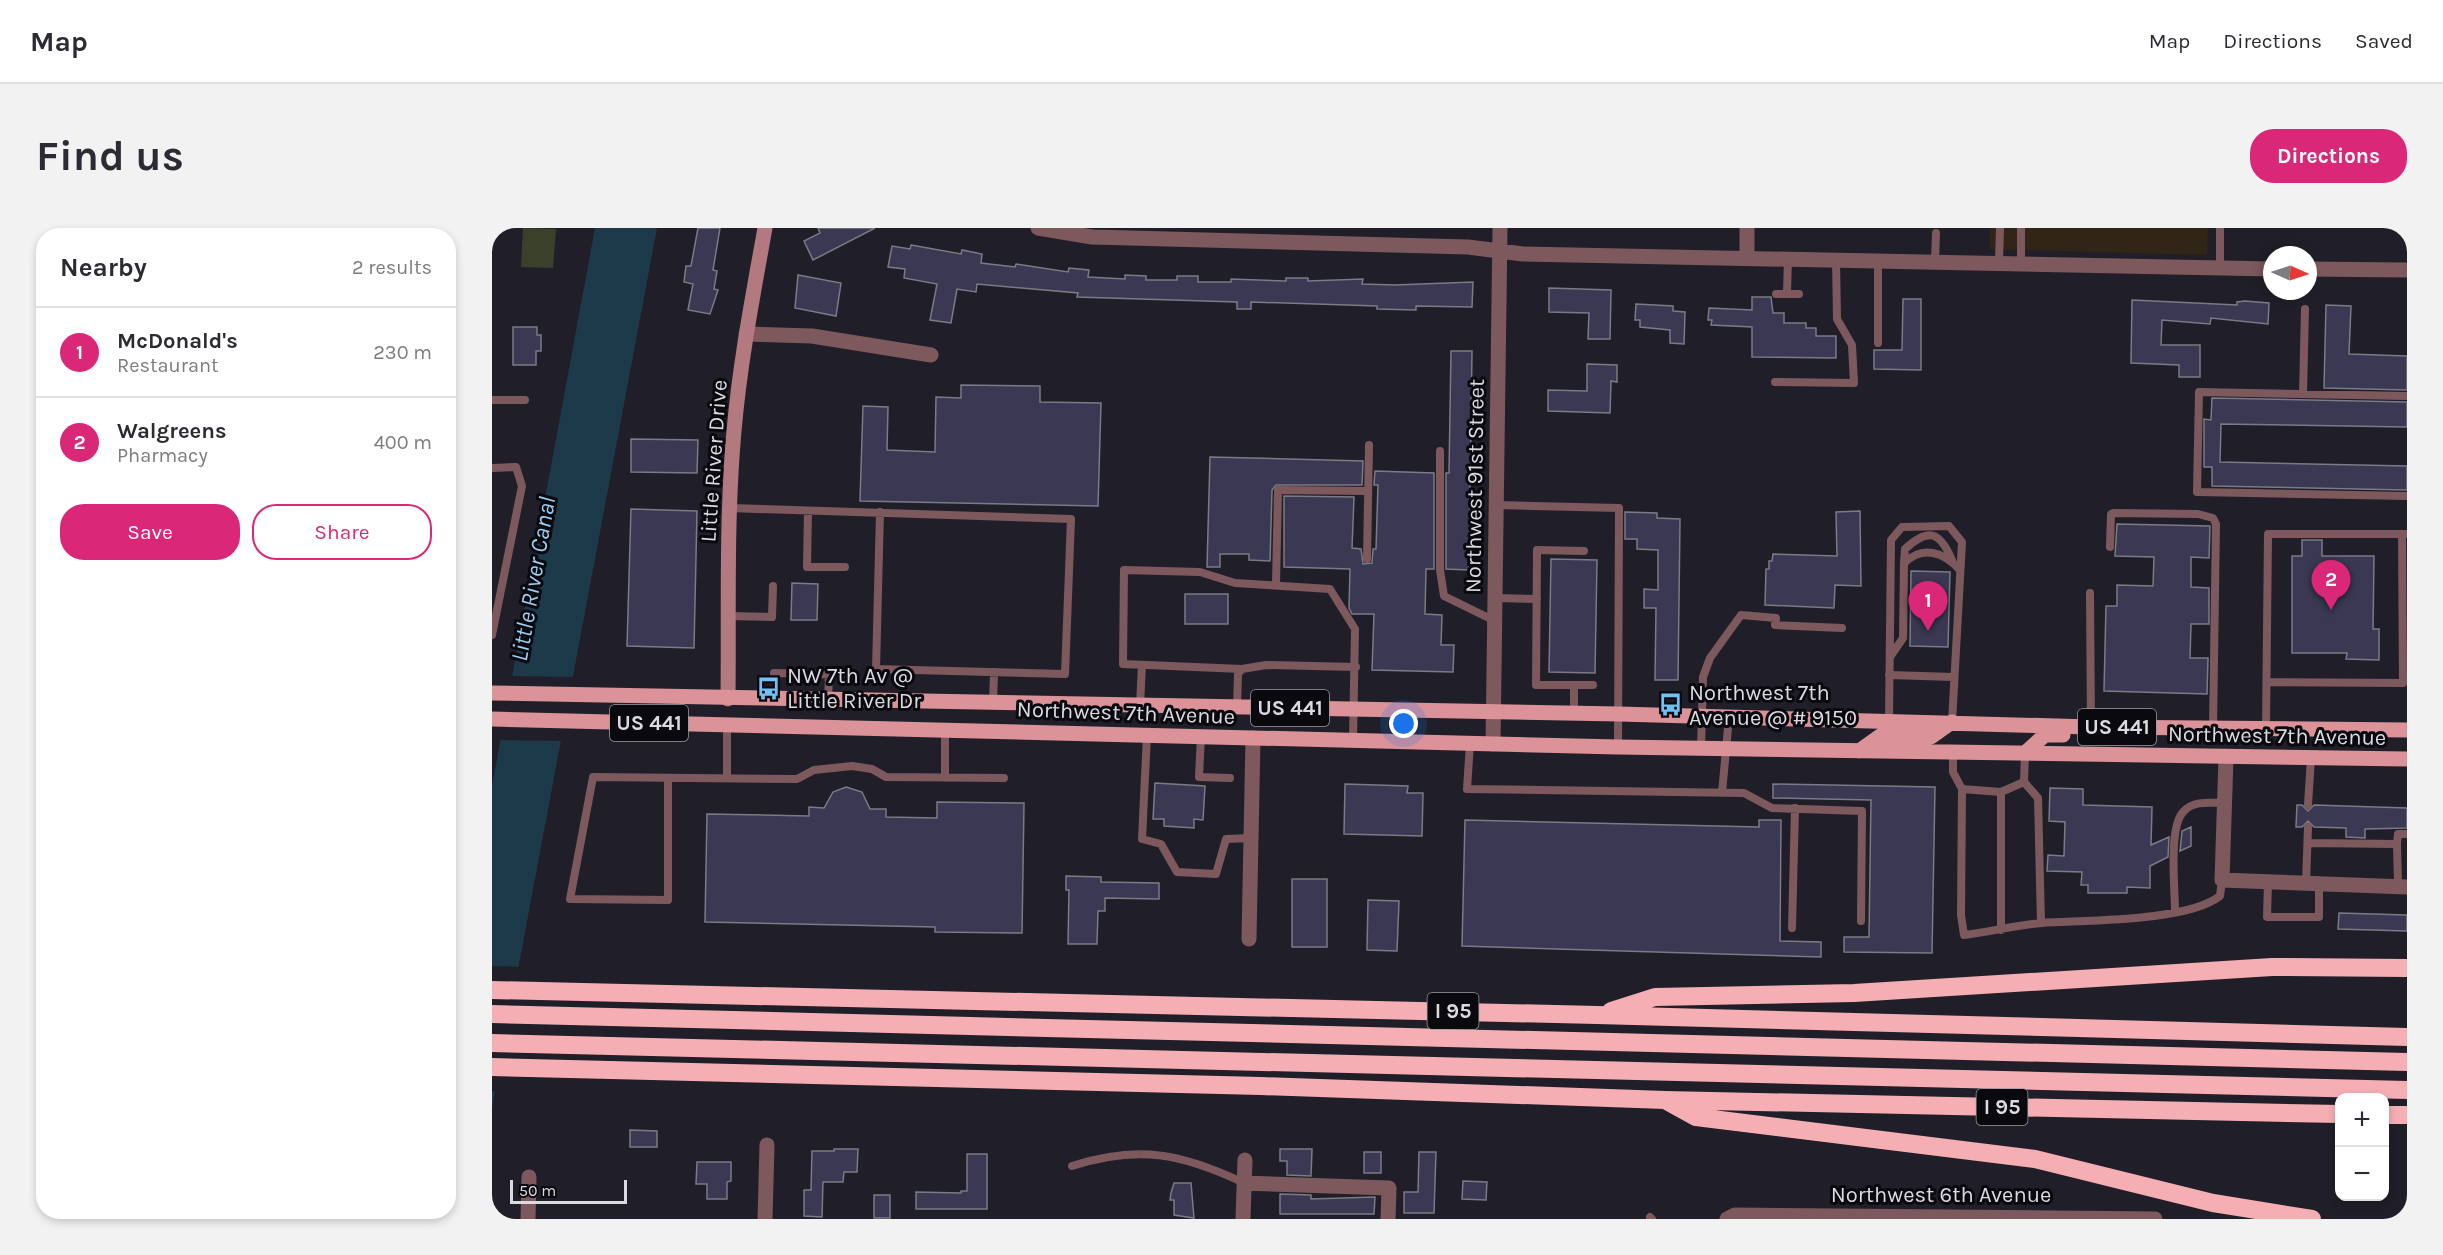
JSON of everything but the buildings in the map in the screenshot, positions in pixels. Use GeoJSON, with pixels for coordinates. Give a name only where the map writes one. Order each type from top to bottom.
{"type":"FeatureCollection","features":[{"type":"Feature","properties":{"kind":"highway"},"geometry":{"type":"LineString","coordinates":[[1597,1015],[1655,997],[1854,993],[2272,967],[2407,968]]}},
{"type":"Feature","properties":{"kind":"highway","name":"I 95"},"geometry":{"type":"LineString","coordinates":[[492,990],[1597,1015],[2407,1037]]}},
{"type":"Feature","properties":{"kind":"highway"},"geometry":{"type":"LineString","coordinates":[[492,1014],[2407,1062]]}},
{"type":"Feature","properties":{"kind":"highway"},"geometry":{"type":"LineString","coordinates":[[492,1043],[2407,1090]]}},
{"type":"Feature","properties":{"kind":"highway","name":"I 95"},"geometry":{"type":"LineString","coordinates":[[492,1067],[1261,1086],[1665,1100],[2335,1114]]}},
{"type":"Feature","properties":{"kind":"highway"},"geometry":{"type":"LineString","coordinates":[[1665,1100],[1696,1117],[2036,1159],[2213,1203],[2312,1219]]}},
{"type":"Feature","properties":{"kind":"highway"},"geometry":{"type":"LineString","coordinates":[[2389,1115],[2407,1115]]}},
{"type":"Feature","properties":{"kind":"main road","name":"Northwest 7th Avenue"},"geometry":{"type":"LineString","coordinates":[[499,693],[1574,713],[2091,727],[2407,730]]}},
{"type":"Feature","properties":{"kind":"main road"},"geometry":{"type":"LineString","coordinates":[[727,725],[728,699]]}},
{"type":"Feature","properties":{"kind":"main road","name":"Northwest 7th Avenue"},"geometry":{"type":"LineString","coordinates":[[496,719],[1618,747],[2407,759]]}},
{"type":"Feature","properties":{"kind":"main road"},"geometry":{"type":"LineString","coordinates":[[1859,751],[1880,736],[1931,737],[1952,722]]}},
{"type":"Feature","properties":{"kind":"main road"},"geometry":{"type":"LineString","coordinates":[[2025,753],[2045,735],[2138,736],[2157,727]]}},
{"type":"Feature","properties":{"kind":"street","name":"Little River Drive"},"geometry":{"type":"LineString","coordinates":[[728,699],[729,508],[734,431],[746,334],[765,228]]}},
{"type":"Feature","properties":{"kind":"street"},"geometry":{"type":"LineString","coordinates":[[1038,228],[1092,237],[1468,247],[1500,252],[2263,269]]}},
{"type":"Feature","properties":{"kind":"street","name":"Northwest 91st Street"},"geometry":{"type":"LineString","coordinates":[[1493,744],[1500,228]]}},
{"type":"Feature","properties":{"kind":"street"},"geometry":{"type":"LineString","coordinates":[[1747,228],[1747,257]]}},
{"type":"Feature","properties":{"kind":"street"},"geometry":{"type":"LineString","coordinates":[[2317,269],[2407,270]]}},
{"type":"Feature","properties":{"kind":"street"},"geometry":{"type":"LineString","coordinates":[[746,334],[812,336],[931,354]]}},
{"type":"Feature","properties":{"kind":"street"},"geometry":{"type":"LineString","coordinates":[[1249,939],[1253,738]]}},
{"type":"Feature","properties":{"kind":"street"},"geometry":{"type":"LineString","coordinates":[[2226,758],[2222,880],[2402,887]]}},
{"type":"Feature","properties":{"kind":"street"},"geometry":{"type":"LineString","coordinates":[[765,1219],[767,1145]]}},
{"type":"Feature","properties":{"kind":"street"},"geometry":{"type":"LineString","coordinates":[[1243,1219],[1245,1160]]}},
{"type":"Feature","properties":{"kind":"street"},"geometry":{"type":"LineString","coordinates":[[528,1219],[529,1177]]}},
{"type":"Feature","properties":{"kind":"street"},"geometry":{"type":"LineString","coordinates":[[1244,1183],[1389,1188],[1388,1219]]}},
{"type":"Feature","properties":{"kind":"street","name":"Northwest 6th Avenue"},"geometry":{"type":"LineString","coordinates":[[1732,1218],[2155,1219]]}},
{"type":"Feature","properties":{"kind":"lane"},"geometry":{"type":"LineString","coordinates":[[1999,263],[2000,228]]}},
{"type":"Feature","properties":{"kind":"lane"},"geometry":{"type":"LineString","coordinates":[[2020,264],[2021,228]]}},
{"type":"Feature","properties":{"kind":"lane"},"geometry":{"type":"LineString","coordinates":[[2220,228],[2220,268]]}},
{"type":"Feature","properties":{"kind":"lane"},"geometry":{"type":"LineString","coordinates":[[1935,262],[1936,233]]}},
{"type":"Feature","properties":{"kind":"lane"},"geometry":{"type":"LineString","coordinates":[[1787,294],[1788,258]]}},
{"type":"Feature","properties":{"kind":"lane"},"geometry":{"type":"LineString","coordinates":[[1775,382],[1854,382],[1852,345],[1837,319],[1836,259]]}},
{"type":"Feature","properties":{"kind":"lane"},"geometry":{"type":"LineString","coordinates":[[1878,260],[1878,343]]}},
{"type":"Feature","properties":{"kind":"lane"},"geometry":{"type":"LineString","coordinates":[[1776,294],[1799,294]]}},
{"type":"Feature","properties":{"kind":"lane"},"geometry":{"type":"LineString","coordinates":[[2303,394],[2305,309]]}},
{"type":"Feature","properties":{"kind":"lane"},"geometry":{"type":"LineString","coordinates":[[2407,396],[2199,392],[2197,492],[2407,496]]}},
{"type":"Feature","properties":{"kind":"lane"},"geometry":{"type":"LineString","coordinates":[[492,400],[525,400]]}},
{"type":"Feature","properties":{"kind":"lane"},"geometry":{"type":"LineString","coordinates":[[1367,559],[1369,445]]}},
{"type":"Feature","properties":{"kind":"lane"},"geometry":{"type":"LineString","coordinates":[[1440,451],[1440,570],[1444,596],[1495,621]]}},
{"type":"Feature","properties":{"kind":"lane"},"geometry":{"type":"LineString","coordinates":[[492,468],[516,467],[522,486],[492,635]]}},
{"type":"Feature","properties":{"kind":"lane"},"geometry":{"type":"LineString","coordinates":[[1276,585],[1278,490],[1368,491]]}},
{"type":"Feature","properties":{"kind":"lane"},"geometry":{"type":"LineString","coordinates":[[1496,505],[1619,508],[1618,747]]}},
{"type":"Feature","properties":{"kind":"lane"},"geometry":{"type":"LineString","coordinates":[[729,508],[880,512],[1071,519],[1065,674],[876,669],[880,512]]}},
{"type":"Feature","properties":{"kind":"lane"},"geometry":{"type":"LineString","coordinates":[[808,511],[807,567],[845,567]]}},
{"type":"Feature","properties":{"kind":"lane"},"geometry":{"type":"LineString","coordinates":[[2110,547],[2110,514],[2113,513],[2198,513],[2213,518],[2216,524],[2213,728]]}},
{"type":"Feature","properties":{"kind":"lane"},"geometry":{"type":"LineString","coordinates":[[1889,721],[1892,540],[1902,527],[1949,526],[1962,542],[1952,722]]}},
{"type":"Feature","properties":{"kind":"lane"},"geometry":{"type":"LineString","coordinates":[[2266,727],[2268,534],[2405,534],[2403,683],[2268,682]]}},
{"type":"Feature","properties":{"kind":"lane"},"geometry":{"type":"LineString","coordinates":[[1890,658],[1903,639],[1905,549],[1916,539],[1934,536],[1944,542],[1953,562]]}},
{"type":"Feature","properties":{"kind":"lane"},"geometry":{"type":"LineString","coordinates":[[1584,551],[1537,550],[1536,685],[1593,685]]}},
{"type":"Feature","properties":{"kind":"lane"},"geometry":{"type":"LineString","coordinates":[[1904,563],[1914,554],[1926,552],[1943,555],[1960,570]]}},
{"type":"Feature","properties":{"kind":"lane"},"geometry":{"type":"LineString","coordinates":[[1353,740],[1356,667],[1355,629],[1329,589],[1235,583],[1200,572],[1125,570],[1123,664],[1242,669],[1266,665],[1356,667]]}},
{"type":"Feature","properties":{"kind":"lane"},"geometry":{"type":"LineString","coordinates":[[729,616],[772,617],[773,586]]}},
{"type":"Feature","properties":{"kind":"lane"},"geometry":{"type":"LineString","coordinates":[[2090,593],[2091,727]]}},
{"type":"Feature","properties":{"kind":"lane"},"geometry":{"type":"LineString","coordinates":[[1495,598],[1537,599]]}},
{"type":"Feature","properties":{"kind":"lane"},"geometry":{"type":"LineString","coordinates":[[1701,748],[1703,677],[1710,658],[1741,615],[1776,618],[1775,625],[1842,628]]}},
{"type":"Feature","properties":{"kind":"lane"},"geometry":{"type":"LineString","coordinates":[[1140,706],[1142,665]]}},
{"type":"Feature","properties":{"kind":"lane"},"geometry":{"type":"LineString","coordinates":[[1237,707],[1238,674],[1242,669]]}},
{"type":"Feature","properties":{"kind":"lane"},"geometry":{"type":"LineString","coordinates":[[993,702],[994,672]]}},
{"type":"Feature","properties":{"kind":"lane"},"geometry":{"type":"LineString","coordinates":[[774,673],[851,675]]}},
{"type":"Feature","properties":{"kind":"lane"},"geometry":{"type":"LineString","coordinates":[[828,700],[829,674]]}},
{"type":"Feature","properties":{"kind":"lane"},"geometry":{"type":"LineString","coordinates":[[1889,675],[1953,677]]}},
{"type":"Feature","properties":{"kind":"lane"},"geometry":{"type":"LineString","coordinates":[[1574,685],[1574,713]]}},
{"type":"Feature","properties":{"kind":"lane"},"geometry":{"type":"LineString","coordinates":[[1722,793],[1728,749],[1729,717]]}},
{"type":"Feature","properties":{"kind":"lane"},"geometry":{"type":"LineString","coordinates":[[727,725],[727,778]]}},
{"type":"Feature","properties":{"kind":"lane"},"geometry":{"type":"LineString","coordinates":[[945,730],[945,778]]}},
{"type":"Feature","properties":{"kind":"lane"},"geometry":{"type":"LineString","coordinates":[[1147,735],[1142,839],[1161,844],[1177,872],[1216,873],[1226,839],[1251,838]]}},
{"type":"Feature","properties":{"kind":"lane"},"geometry":{"type":"LineString","coordinates":[[1201,736],[1199,777],[1230,778]]}},
{"type":"Feature","properties":{"kind":"lane"},"geometry":{"type":"LineString","coordinates":[[1470,743],[1467,789],[1744,793],[1772,808],[1862,811],[1861,921]]}},
{"type":"Feature","properties":{"kind":"lane"},"geometry":{"type":"LineString","coordinates":[[1953,753],[1953,772],[1962,789],[1961,915],[1964,935],[2041,923],[2090,923],[2208,905],[2220,896],[2222,880]]}},
{"type":"Feature","properties":{"kind":"lane"},"geometry":{"type":"LineString","coordinates":[[2025,753],[2024,782],[2038,798],[2041,923]]}},
{"type":"Feature","properties":{"kind":"lane"},"geometry":{"type":"LineString","coordinates":[[2308,805],[2311,758]]}},
{"type":"Feature","properties":{"kind":"lane"},"geometry":{"type":"LineString","coordinates":[[668,778],[668,900],[570,899],[593,777],[797,779],[814,770],[852,766],[872,769],[886,777],[1004,778]]}},
{"type":"Feature","properties":{"kind":"lane"},"geometry":{"type":"LineString","coordinates":[[1962,789],[2001,792],[2024,782]]}},
{"type":"Feature","properties":{"kind":"lane"},"geometry":{"type":"LineString","coordinates":[[2001,792],[2001,930]]}},
{"type":"Feature","properties":{"kind":"lane"},"geometry":{"type":"LineString","coordinates":[[2175,911],[2175,824],[2184,810],[2199,803],[2224,803]]}},
{"type":"Feature","properties":{"kind":"lane"},"geometry":{"type":"LineString","coordinates":[[1792,928],[1795,808]]}},
{"type":"Feature","properties":{"kind":"lane"},"geometry":{"type":"LineString","coordinates":[[2268,882],[2267,917],[2319,917],[2308,843],[2308,827]]}},
{"type":"Feature","properties":{"kind":"lane"},"geometry":{"type":"LineString","coordinates":[[2402,887],[2397,844],[2398,834],[2407,834]]}},
{"type":"Feature","properties":{"kind":"lane"},"geometry":{"type":"LineString","coordinates":[[2308,843],[2397,844]]}},
{"type":"Feature","properties":{"kind":"lane"},"geometry":{"type":"LineString","coordinates":[[1071,1166],[1105,1155],[1154,1153],[1244,1183]]}},
{"type":"Feature","properties":{"kind":"shaded area"},"geometry":{"type":"Polygon","coordinates":[[[1990,228],[2208,228],[2207,255],[1990,249],[1990,228]]]}},
{"type":"Feature","properties":{"kind":"green space"},"geometry":{"type":"Polygon","coordinates":[[[523,228],[556,229],[553,268],[521,267],[523,228]]]}},
{"type":"Feature","properties":{"kind":"water","name":"Little River Canal"},"geometry":{"type":"Polygon","coordinates":[[[595,228],[657,228],[492,1108],[492,786],[595,228]]]}},
{"type":"Feature","properties":{"kind":"pier"},"geometry":{"type":"Polygon","coordinates":[[[511,676],[577,677],[565,741],[498,740],[511,676]]]}},
{"type":"Feature","properties":{"kind":"pier"},"geometry":{"type":"Polygon","coordinates":[[[492,966],[522,967],[498,1092],[492,1091],[492,966]]]}},
{"type":"Feature","properties":{"kind":"place","name":"Walgreens"},"geometry":{"type":"Point","coordinates":[2331,610]}},
{"type":"Feature","properties":{"kind":"place","name":"McDonald's"},"geometry":{"type":"Point","coordinates":[1928,631]}},
{"type":"Feature","properties":{"kind":"place","name":"NW 7th Av @ Little River Dr"},"geometry":{"type":"Point","coordinates":[769,688]}},
{"type":"Feature","properties":{"kind":"place","name":"Northwest 7th Avenue @ # 9150"},"geometry":{"type":"Point","coordinates":[1671,705]}}]}
